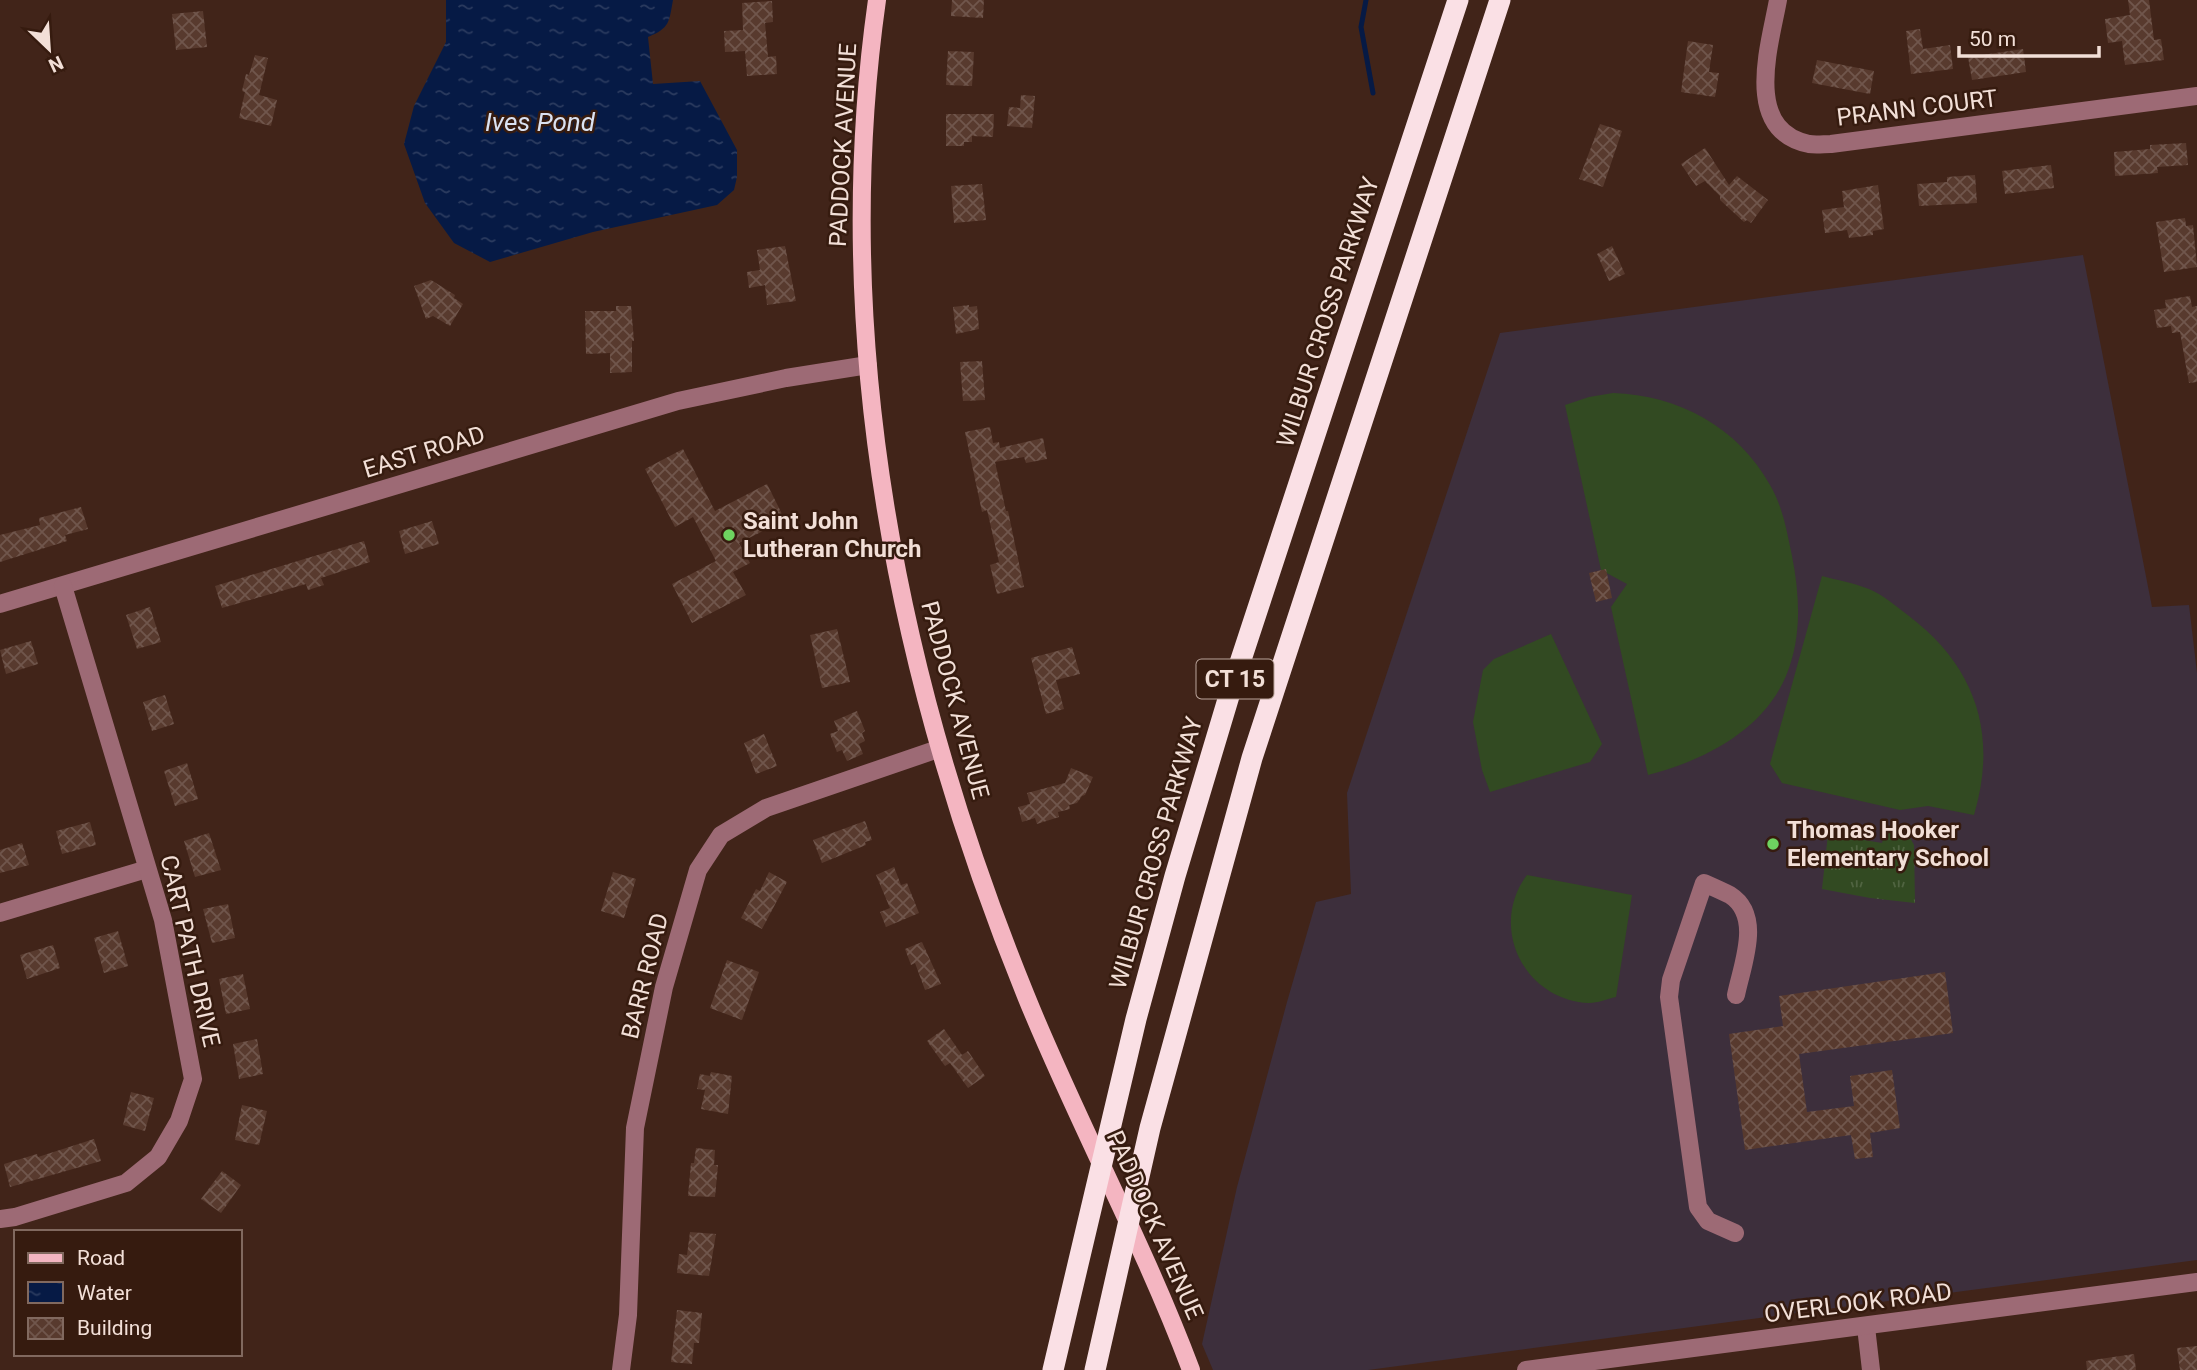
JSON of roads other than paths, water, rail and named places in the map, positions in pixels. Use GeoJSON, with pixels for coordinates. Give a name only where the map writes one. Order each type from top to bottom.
{"type":"FeatureCollection","features":[{"type":"Feature","properties":{"kind":"highway","name":"WILBUR CROSS PARKWAY"},"geometry":{"type":"LineString","coordinates":[[1053,1370],[1136,1019],[1201,789],[1229,696],[1458,0]]}},
{"type":"Feature","properties":{"kind":"highway","name":"CT 15"},"geometry":{"type":"LineString","coordinates":[[1096,1370],[1150,1128],[1248,769],[1500,0]]}},
{"type":"Feature","properties":{"kind":"main road","name":"PADDOCK AVENUE"},"geometry":{"type":"LineString","coordinates":[[877,0],[869,66],[862,192],[862,296],[876,438],[915,654],[939,749],[966,836],[1006,946],[1040,1031],[1140,1250],[1191,1370]]}},
{"type":"Feature","properties":{"kind":"street","name":"PRANN COURT"},"geometry":{"type":"LineString","coordinates":[[1778,0],[1765,83],[1766,104],[1774,122],[1787,135],[1808,144],[1831,144],[2197,96]]}},
{"type":"Feature","properties":{"kind":"street","name":"EAST ROAD"},"geometry":{"type":"LineString","coordinates":[[0,604],[678,401],[786,378],[867,365]]}},
{"type":"Feature","properties":{"kind":"street","name":"CART PATH DRIVE"},"geometry":{"type":"LineString","coordinates":[[0,1219],[15,1217],[126,1183],[158,1157],[179,1121],[193,1079],[163,920],[63,586]]}},
{"type":"Feature","properties":{"kind":"street","name":"BARR ROAD"},"geometry":{"type":"LineString","coordinates":[[621,1370],[628,1315],[635,1128],[664,987],[698,870],[721,835],[766,808],[939,749]]}},
{"type":"Feature","properties":{"kind":"street"},"geometry":{"type":"LineString","coordinates":[[0,913],[147,869]]}},
{"type":"Feature","properties":{"kind":"street"},"geometry":{"type":"LineString","coordinates":[[1735,1233],[1708,1221],[1698,1207],[1669,997],[1671,979],[1704,883],[1732,896],[1743,909],[1747,919],[1749,931],[1736,995]]}},
{"type":"Feature","properties":{"kind":"street","name":"OVERLOOK ROAD"},"geometry":{"type":"LineString","coordinates":[[1526,1370],[2197,1282]]}},
{"type":"Feature","properties":{"kind":"street"},"geometry":{"type":"LineString","coordinates":[[1866,1327],[1871,1370]]}},
{"type":"Feature","properties":{"kind":"water","name":"Ives Pond"},"geometry":{"type":"Polygon","coordinates":[[[446,0],[673,0],[665,27],[648,37],[653,84],[700,81],[737,150],[734,190],[717,205],[593,232],[490,262],[454,243],[425,203],[404,144],[414,106],[446,42],[446,0]]]}},
{"type":"Feature","properties":{"kind":"waterway"},"geometry":{"type":"LineString","coordinates":[[1366,0],[1361,27],[1373,93]]}},
{"type":"Feature","properties":{"kind":"place","name":"Saint John Lutheran Church"},"geometry":{"type":"Point","coordinates":[729,535]}},
{"type":"Feature","properties":{"kind":"place","name":"Thomas Hooker Elementary School"},"geometry":{"type":"Point","coordinates":[1773,844]}}]}
